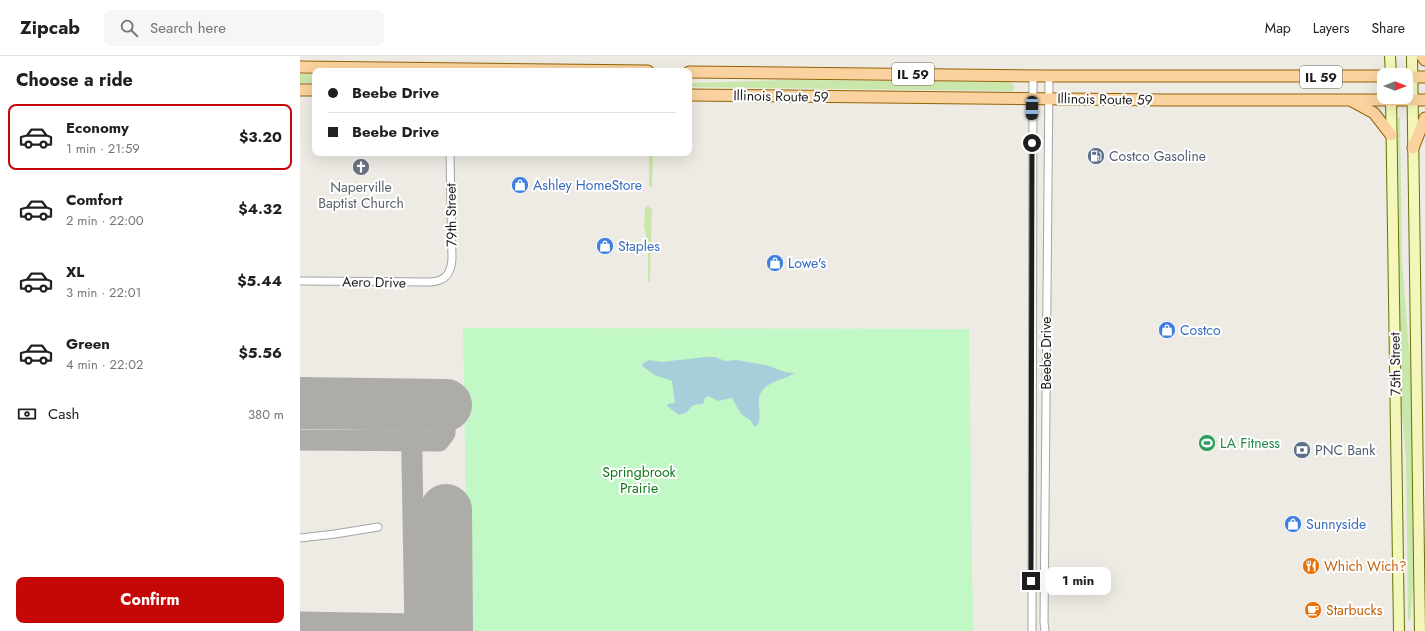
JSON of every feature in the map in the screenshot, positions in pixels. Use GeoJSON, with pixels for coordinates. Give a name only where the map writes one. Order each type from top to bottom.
{"type":"FeatureCollection","features":[{"type":"Feature","properties":{"kind":"main road"},"geometry":{"type":"LineString","coordinates":[[1390,56],[1391,68]]}},
{"type":"Feature","properties":{"kind":"main road","name":"75th Street"},"geometry":{"type":"LineString","coordinates":[[1410,68],[1412,56]]}},
{"type":"Feature","properties":{"kind":"main road"},"geometry":{"type":"LineString","coordinates":[[1422,56],[1425,60]]}},
{"type":"Feature","properties":{"kind":"main road"},"geometry":{"type":"LineString","coordinates":[[300,67],[387,68]]}},
{"type":"Feature","properties":{"kind":"main road","name":"Illinois Route 59"},"geometry":{"type":"LineString","coordinates":[[692,72],[1049,76],[1377,76]]}},
{"type":"Feature","properties":{"kind":"main road"},"geometry":{"type":"LineString","coordinates":[[1413,77],[1425,77]]}},
{"type":"Feature","properties":{"kind":"main road"},"geometry":{"type":"LineString","coordinates":[[300,90],[312,90]]}},
{"type":"Feature","properties":{"kind":"main road","name":"Illinois Route 59"},"geometry":{"type":"LineString","coordinates":[[692,95],[1048,99],[1350,100],[1377,99]]}},
{"type":"Feature","properties":{"kind":"main road"},"geometry":{"type":"LineString","coordinates":[[1350,100],[1374,112],[1391,135]]}},
{"type":"Feature","properties":{"kind":"main road","name":"Illinois Route 59"},"geometry":{"type":"LineString","coordinates":[[1413,100],[1425,100]]}},
{"type":"Feature","properties":{"kind":"main road","name":"75th Street"},"geometry":{"type":"LineString","coordinates":[[1391,104],[1399,631]]}},
{"type":"Feature","properties":{"kind":"main road","name":"75th Street"},"geometry":{"type":"LineString","coordinates":[[1412,104],[1420,631]]}},
{"type":"Feature","properties":{"kind":"main road"},"geometry":{"type":"LineString","coordinates":[[1413,148],[1425,118]]}},
{"type":"Feature","properties":{"kind":"street","name":"Beebe Drive"},"geometry":{"type":"LineString","coordinates":[[1032,631],[1033,75]]}},
{"type":"Feature","properties":{"kind":"street","name":"Beebe Drive"},"geometry":{"type":"LineString","coordinates":[[1045,631],[1049,76]]}},
{"type":"Feature","properties":{"kind":"street","name":"79th Street"},"geometry":{"type":"LineString","coordinates":[[446,276],[450,269],[452,259],[450,156]]}},
{"type":"Feature","properties":{"kind":"street","name":"Aero Drive"},"geometry":{"type":"LineString","coordinates":[[300,280],[430,282],[439,281],[446,276]]}},
{"type":"Feature","properties":{"kind":"street"},"geometry":{"type":"LineString","coordinates":[[300,538],[378,527]]}},
{"type":"Feature","properties":{"kind":"green space"},"geometry":{"type":"Polygon","coordinates":[[[300,74],[312,74],[312,83],[300,83],[300,74]]]}},
{"type":"Feature","properties":{"kind":"green space"},"geometry":{"type":"Polygon","coordinates":[[[787,80],[1009,82],[1013,84],[1015,88],[1012,91],[692,87],[692,83],[787,80]]]}},
{"type":"Feature","properties":{"kind":"green space"},"geometry":{"type":"Polygon","coordinates":[[[1398,118],[1400,118],[1402,260],[1412,387],[1414,577],[1410,620],[1408,620],[1406,458],[1400,391],[1398,118]]]}},
{"type":"Feature","properties":{"kind":"green space"},"geometry":{"type":"Polygon","coordinates":[[[649,156],[653,156],[652,187],[649,187],[649,156]]]}},
{"type":"Feature","properties":{"kind":"green space"},"geometry":{"type":"Polygon","coordinates":[[[648,206],[652,209],[650,282],[648,282],[648,247],[644,226],[645,208],[648,206]]]}},
{"type":"Feature","properties":{"kind":"green space","name":"Springbrook Prairie"},"geometry":{"type":"Polygon","coordinates":[[[463,328],[969,329],[973,631],[468,631],[463,328]]]}},
{"type":"Feature","properties":{"kind":"water"},"geometry":{"type":"Polygon","coordinates":[[[715,357],[725,361],[736,360],[766,365],[785,372],[795,373],[773,382],[762,391],[759,400],[760,415],[758,424],[755,427],[750,420],[741,414],[732,398],[718,401],[708,396],[705,398],[703,404],[693,405],[687,412],[679,415],[667,406],[668,404],[675,403],[672,381],[655,375],[642,366],[643,363],[650,360],[661,362],[715,357]]]}},
{"type":"Feature","properties":{"kind":"taxiway"},"geometry":{"type":"LineString","coordinates":[[411,404],[415,631]]}},
{"type":"Feature","properties":{"kind":"taxiway"},"geometry":{"type":"LineString","coordinates":[[300,440],[439,441],[445,433],[446,405]]}},
{"type":"Feature","properties":{"kind":"taxiway"},"geometry":{"type":"LineString","coordinates":[[300,622],[414,624]]}},
{"type":"Feature","properties":{"kind":"runway"},"geometry":{"type":"LineString","coordinates":[[300,403],[446,405]]}},
{"type":"Feature","properties":{"kind":"runway"},"geometry":{"type":"LineString","coordinates":[[446,510],[447,631]]}},
{"type":"Feature","properties":{"kind":"place","name":"Costco Gasoline"},"geometry":{"type":"Point","coordinates":[1096,156]}},
{"type":"Feature","properties":{"kind":"place","name":"Naperville Baptist Church"},"geometry":{"type":"Point","coordinates":[361,167]}},
{"type":"Feature","properties":{"kind":"place","name":"Ashley HomeStore"},"geometry":{"type":"Point","coordinates":[520,185]}},
{"type":"Feature","properties":{"kind":"place","name":"Staples"},"geometry":{"type":"Point","coordinates":[605,246]}},
{"type":"Feature","properties":{"kind":"place","name":"Lowe's"},"geometry":{"type":"Point","coordinates":[775,263]}},
{"type":"Feature","properties":{"kind":"place","name":"Costco"},"geometry":{"type":"Point","coordinates":[1167,330]}},
{"type":"Feature","properties":{"kind":"place","name":"LA Fitness"},"geometry":{"type":"Point","coordinates":[1207,443]}},
{"type":"Feature","properties":{"kind":"place","name":"PNC Bank"},"geometry":{"type":"Point","coordinates":[1302,450]}},
{"type":"Feature","properties":{"kind":"place","name":"Sunnyside"},"geometry":{"type":"Point","coordinates":[1293,524]}},
{"type":"Feature","properties":{"kind":"place","name":"Which Wich?"},"geometry":{"type":"Point","coordinates":[1311,566]}},
{"type":"Feature","properties":{"kind":"place","name":"Starbucks"},"geometry":{"type":"Point","coordinates":[1313,610]}},
{"type":"Feature","properties":{"kind":"route"},"geometry":{"type":"LineString","coordinates":[[1031,581],[1033,319],[1032,143]]}}]}
